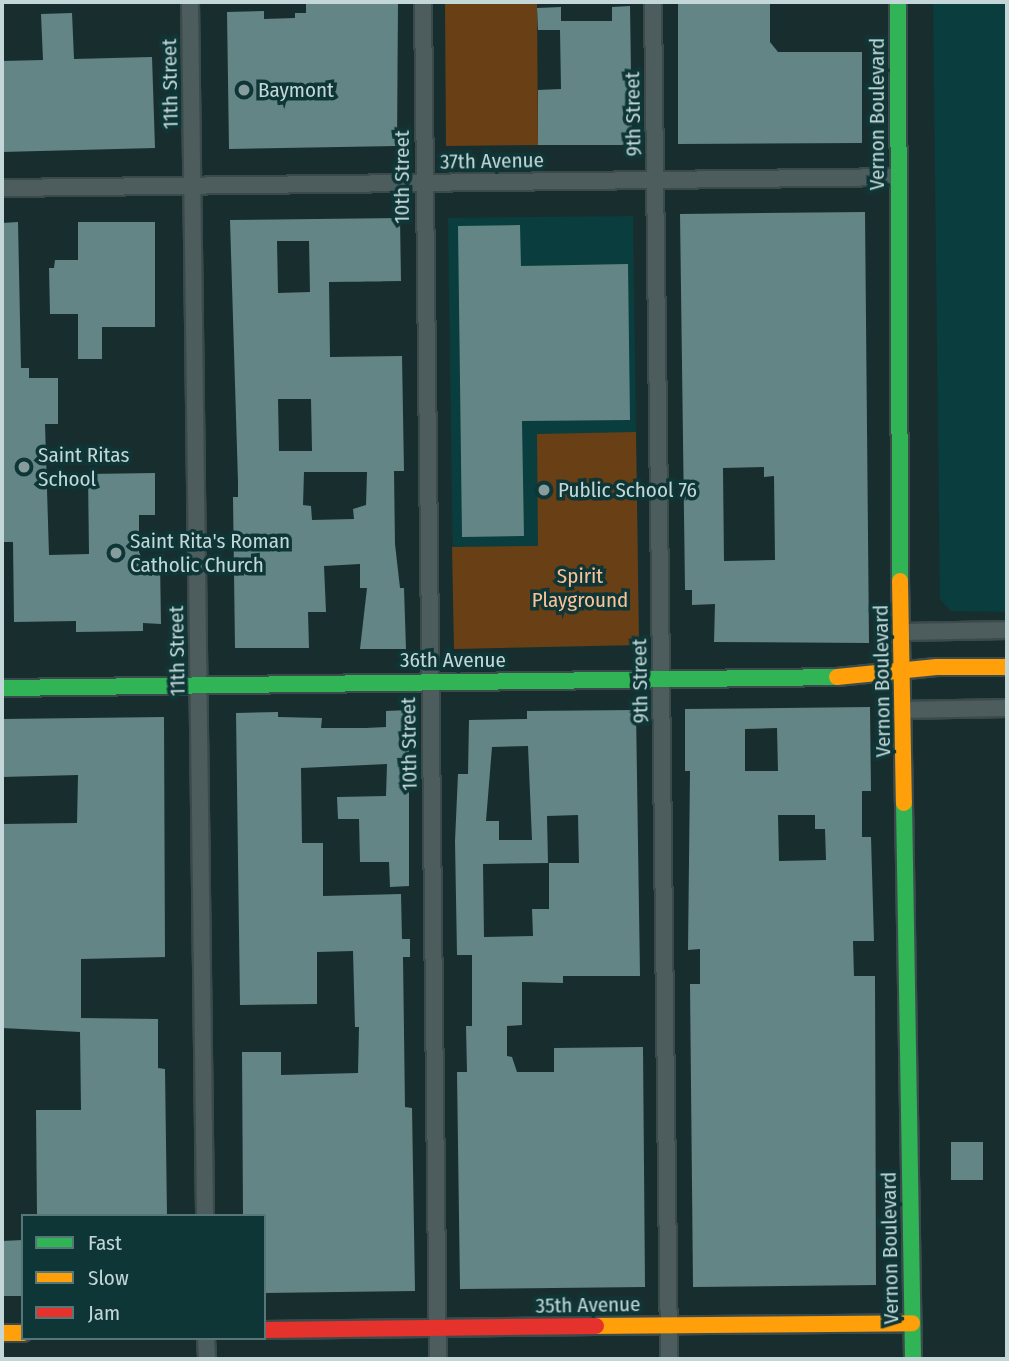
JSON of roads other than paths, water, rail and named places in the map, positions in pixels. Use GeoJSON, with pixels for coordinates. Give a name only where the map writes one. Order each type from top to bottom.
{"type":"FeatureCollection","features":[{"type":"Feature","properties":{"kind":"main road","name":"Vernon Boulevard"},"geometry":{"type":"LineString","coordinates":[[898,2],[902,709],[913,1359]]}},
{"type":"Feature","properties":{"kind":"main road","name":"36th Avenue"},"geometry":{"type":"LineString","coordinates":[[2,688],[662,680],[1007,667]]}},
{"type":"Feature","properties":{"kind":"main road","name":"35th Avenue"},"geometry":{"type":"LineString","coordinates":[[266,1330],[912,1323]]}},
{"type":"Feature","properties":{"kind":"main road"},"geometry":{"type":"LineString","coordinates":[[2,1333],[21,1333]]}},
{"type":"Feature","properties":{"kind":"street","name":"11th Street"},"geometry":{"type":"LineString","coordinates":[[190,2],[205,1214]]}},
{"type":"Feature","properties":{"kind":"street","name":"10th Street"},"geometry":{"type":"LineString","coordinates":[[422,2],[438,1359]]}},
{"type":"Feature","properties":{"kind":"street","name":"9th Street"},"geometry":{"type":"LineString","coordinates":[[653,2],[670,1359]]}},
{"type":"Feature","properties":{"kind":"street","name":"37th Avenue"},"geometry":{"type":"LineString","coordinates":[[2,188],[898,177]]}},
{"type":"Feature","properties":{"kind":"street"},"geometry":{"type":"LineString","coordinates":[[903,632],[1007,631]]}},
{"type":"Feature","properties":{"kind":"street"},"geometry":{"type":"LineString","coordinates":[[902,709],[1007,708]]}},
{"type":"Feature","properties":{"kind":"street"},"geometry":{"type":"LineString","coordinates":[[206,1340],[207,1359]]}},
{"type":"Feature","properties":{"kind":"place","name":"Baymont"},"geometry":{"type":"Point","coordinates":[244,90]}},
{"type":"Feature","properties":{"kind":"place","name":"Saint Ritas School"},"geometry":{"type":"Point","coordinates":[24,467]}},
{"type":"Feature","properties":{"kind":"place","name":"Public School 76"},"geometry":{"type":"Point","coordinates":[544,490]}},
{"type":"Feature","properties":{"kind":"place","name":"Saint Rita's Roman Catholic Church"},"geometry":{"type":"Point","coordinates":[116,553]}},
{"type":"Feature","properties":{"kind":"park label","name":"Spirit Playground"},"geometry":{"type":"Point","coordinates":[580,588]}}]}
